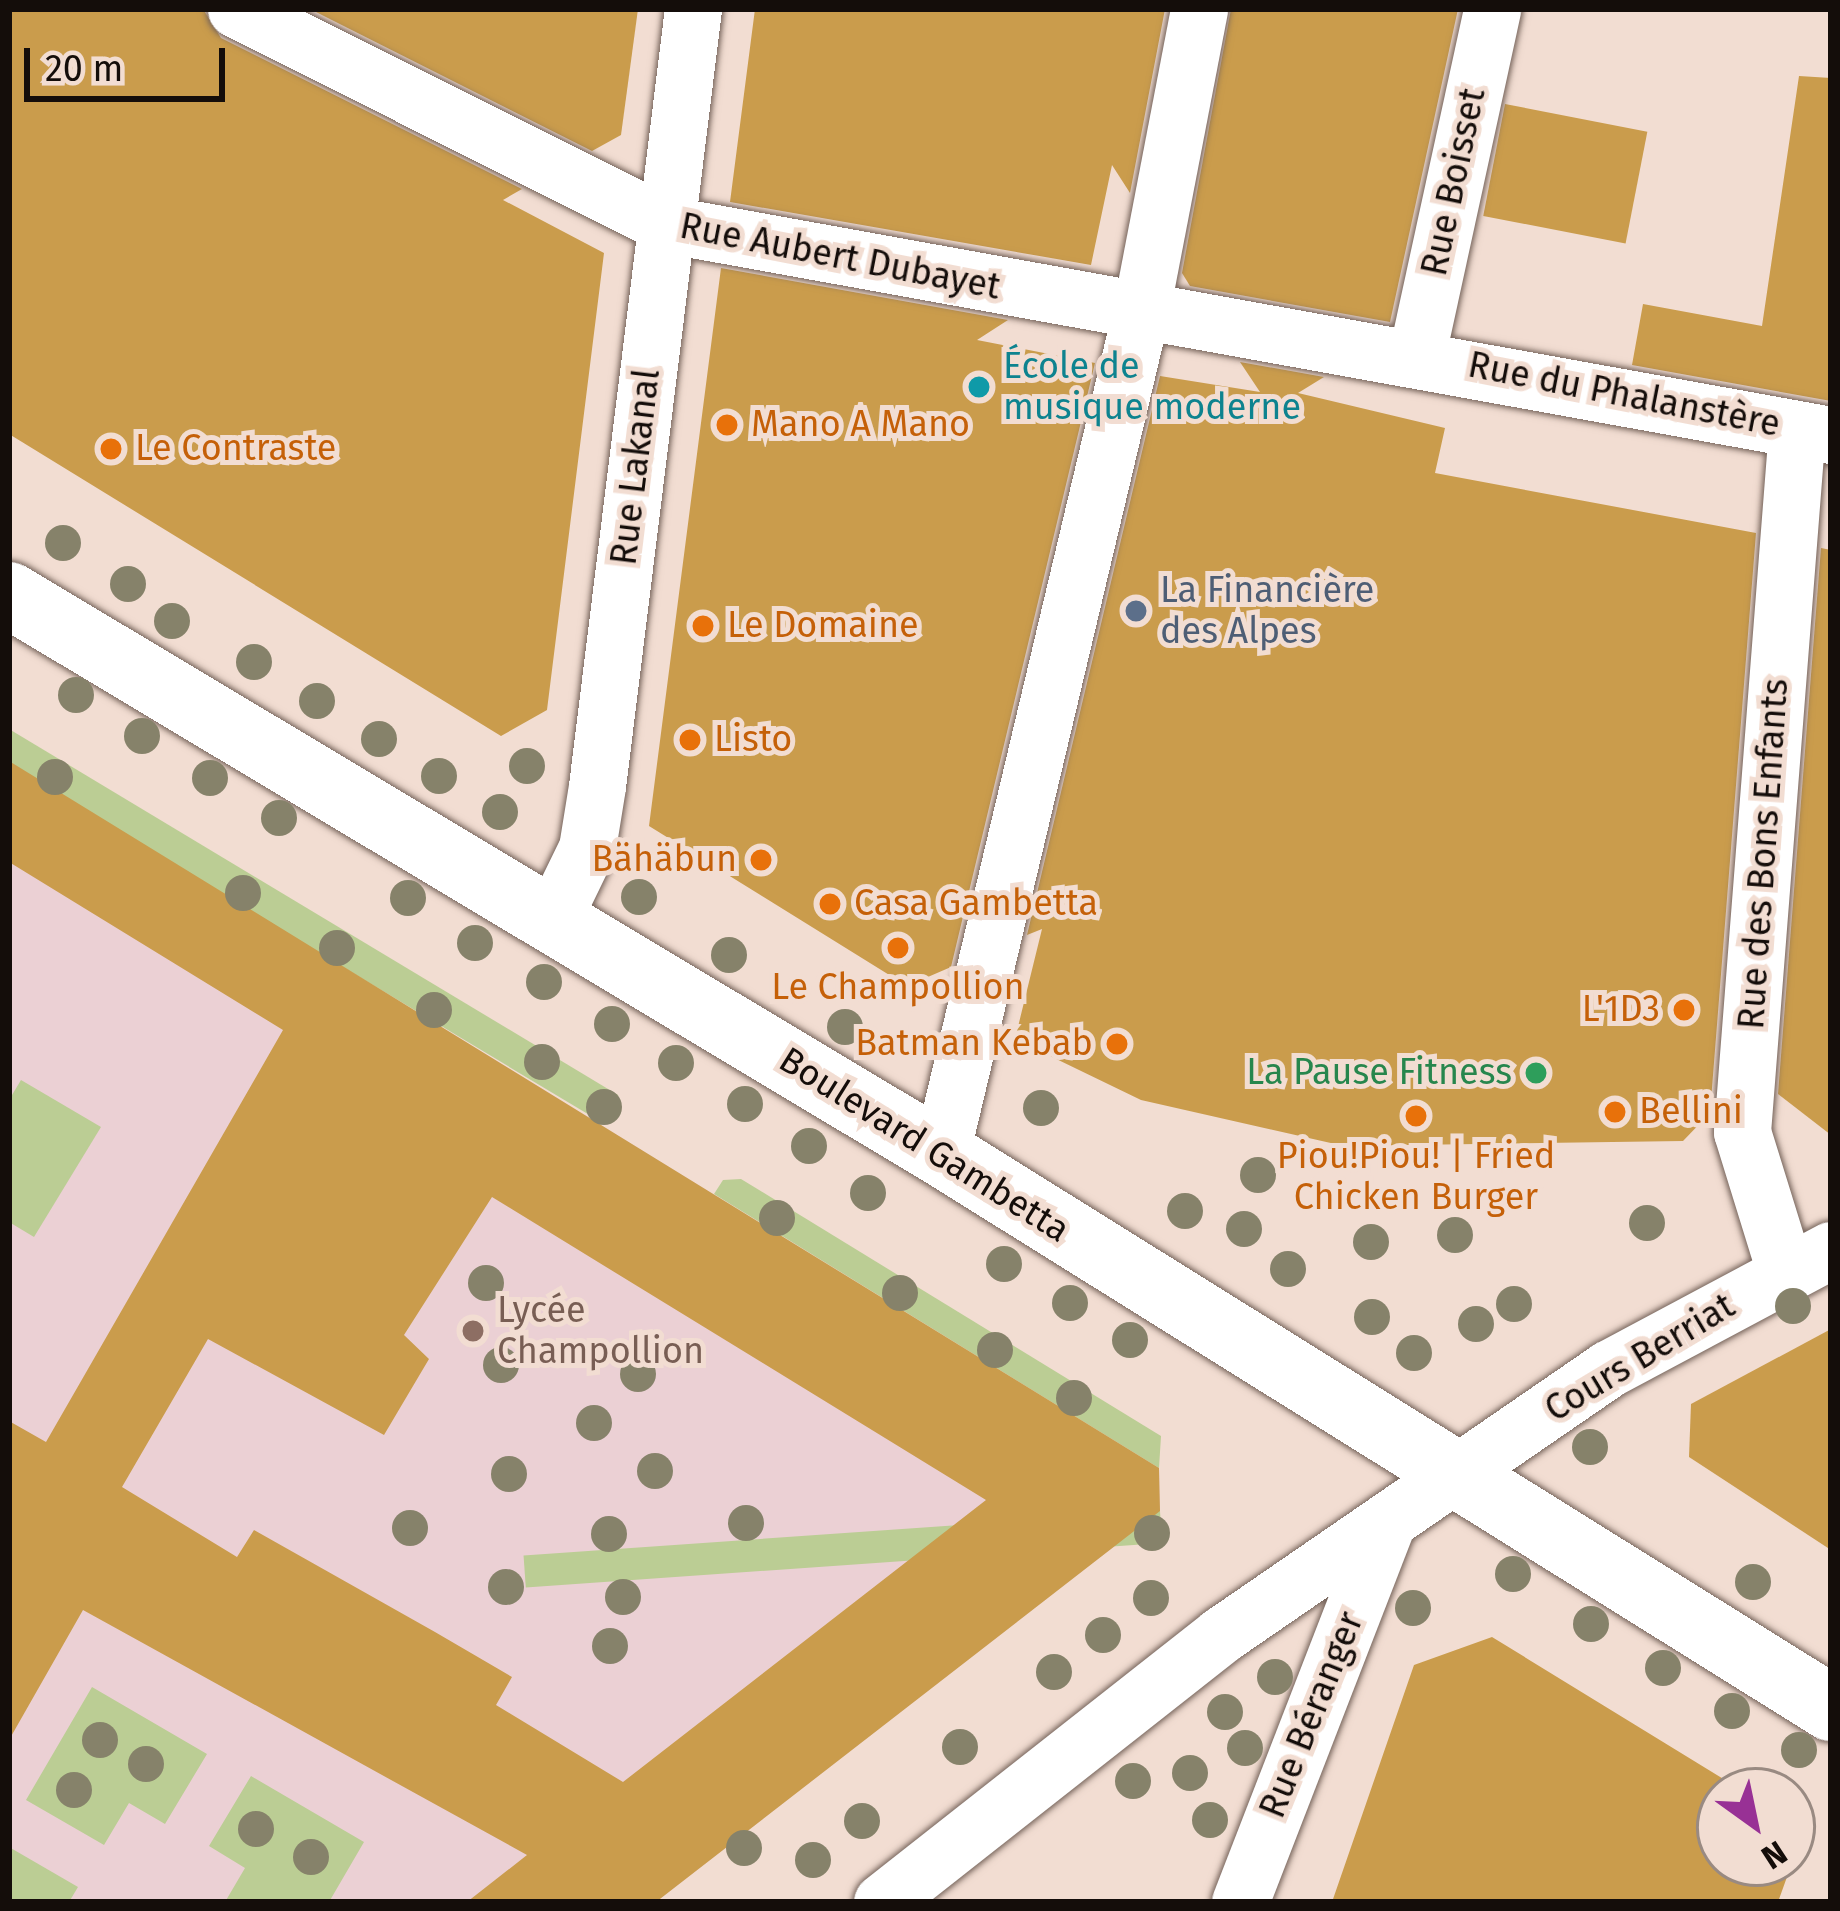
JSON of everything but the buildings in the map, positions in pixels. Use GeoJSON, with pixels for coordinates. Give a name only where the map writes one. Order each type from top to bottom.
{"type":"FeatureCollection","features":[{"type":"Feature","properties":{"kind":"street","name":"Rue Aubert Dubayet"},"geometry":{"type":"LineString","coordinates":[[236,9],[665,224],[1140,316],[1417,354]]}},
{"type":"Feature","properties":{"kind":"street","name":"Rue Lakanal"},"geometry":{"type":"LineString","coordinates":[[553,918],[586,848],[597,786],[693,9]]}},
{"type":"Feature","properties":{"kind":"street"},"geometry":{"type":"LineString","coordinates":[[941,1153],[1140,316],[1199,9]]}},
{"type":"Feature","properties":{"kind":"street","name":"Rue Boisset"},"geometry":{"type":"LineString","coordinates":[[1417,354],[1492,9]]}},
{"type":"Feature","properties":{"kind":"street","name":"Rue du Phalanstère"},"geometry":{"type":"LineString","coordinates":[[1417,354],[1814,432]]}},
{"type":"Feature","properties":{"kind":"street","name":"Rue des Bons Enfants"},"geometry":{"type":"LineString","coordinates":[[1808,1262],[1742,1132],[1814,432]]}},
{"type":"Feature","properties":{"kind":"street","name":"Boulevard Gambetta"},"geometry":{"type":"LineString","coordinates":[[9,595],[941,1153],[1831,1708]]}},
{"type":"Feature","properties":{"kind":"street","name":"Cours Berriat"},"geometry":{"type":"LineString","coordinates":[[881,1902],[1221,1635],[1385,1528],[1608,1369],[1808,1262]]}},
{"type":"Feature","properties":{"kind":"street","name":"Rue Béranger"},"geometry":{"type":"LineString","coordinates":[[1240,1902],[1385,1528]]}},
{"type":"Feature","properties":{"kind":"shaded area","name":"Lycée Champollion"},"geometry":{"type":"Polygon","coordinates":[[[9,761],[1159,1468],[1160,1511],[656,1902],[9,1902],[9,761]]]}},
{"type":"Feature","properties":{"kind":"green space"},"geometry":{"type":"Polygon","coordinates":[[[9,729],[618,1095],[602,1123],[9,766],[9,729]]]}},
{"type":"Feature","properties":{"kind":"green space"},"geometry":{"type":"Polygon","coordinates":[[[21,1080],[101,1127],[34,1237],[9,1222],[9,1100],[21,1080]]]}},
{"type":"Feature","properties":{"kind":"green space"},"geometry":{"type":"Polygon","coordinates":[[[741,1179],[1161,1436],[1159,1468],[714,1194],[723,1180],[741,1179]]]}},
{"type":"Feature","properties":{"kind":"green space"},"geometry":{"type":"Polygon","coordinates":[[[1160,1511],[1162,1543],[526,1587],[524,1556],[1160,1511]]]}},
{"type":"Feature","properties":{"kind":"green space"},"geometry":{"type":"Polygon","coordinates":[[[92,1687],[207,1754],[165,1824],[129,1803],[104,1845],[26,1800],[92,1687]]]}},
{"type":"Feature","properties":{"kind":"green space"},"geometry":{"type":"Polygon","coordinates":[[[251,1776],[364,1842],[329,1902],[225,1902],[245,1868],[209,1846],[251,1776]]]}},
{"type":"Feature","properties":{"kind":"green space"},"geometry":{"type":"Polygon","coordinates":[[[9,1847],[78,1887],[69,1902],[9,1902],[9,1847]]]}},
{"type":"Feature","properties":{"kind":"place","name":"École de musique moderne"},"geometry":{"type":"Point","coordinates":[979,387]}},
{"type":"Feature","properties":{"kind":"place","name":"Mano A Mano"},"geometry":{"type":"Point","coordinates":[727,425]}},
{"type":"Feature","properties":{"kind":"place","name":"Le Contraste"},"geometry":{"type":"Point","coordinates":[111,449]}},
{"type":"Feature","properties":{"kind":"place","name":"La Financière des Alpes"},"geometry":{"type":"Point","coordinates":[1136,611]}},
{"type":"Feature","properties":{"kind":"place","name":"Le Domaine"},"geometry":{"type":"Point","coordinates":[703,626]}},
{"type":"Feature","properties":{"kind":"place","name":"Listo"},"geometry":{"type":"Point","coordinates":[690,740]}},
{"type":"Feature","properties":{"kind":"place","name":"Bähäbun"},"geometry":{"type":"Point","coordinates":[761,860]}},
{"type":"Feature","properties":{"kind":"place","name":"Casa Gambetta"},"geometry":{"type":"Point","coordinates":[830,904]}},
{"type":"Feature","properties":{"kind":"place","name":"Le Champollion"},"geometry":{"type":"Point","coordinates":[898,948]}},
{"type":"Feature","properties":{"kind":"place","name":"L'1D3"},"geometry":{"type":"Point","coordinates":[1684,1010]}},
{"type":"Feature","properties":{"kind":"place","name":"Batman Kebab"},"geometry":{"type":"Point","coordinates":[1117,1044]}},
{"type":"Feature","properties":{"kind":"place","name":"La Pause Fitness"},"geometry":{"type":"Point","coordinates":[1536,1073]}},
{"type":"Feature","properties":{"kind":"place","name":"Bellini"},"geometry":{"type":"Point","coordinates":[1615,1112]}},
{"type":"Feature","properties":{"kind":"place","name":"Piou!Piou! | Fried Chicken Burger"},"geometry":{"type":"Point","coordinates":[1416,1116]}},
{"type":"Feature","properties":{"kind":"place","name":"Lycée Champollion"},"geometry":{"type":"Point","coordinates":[473,1331]}}]}
